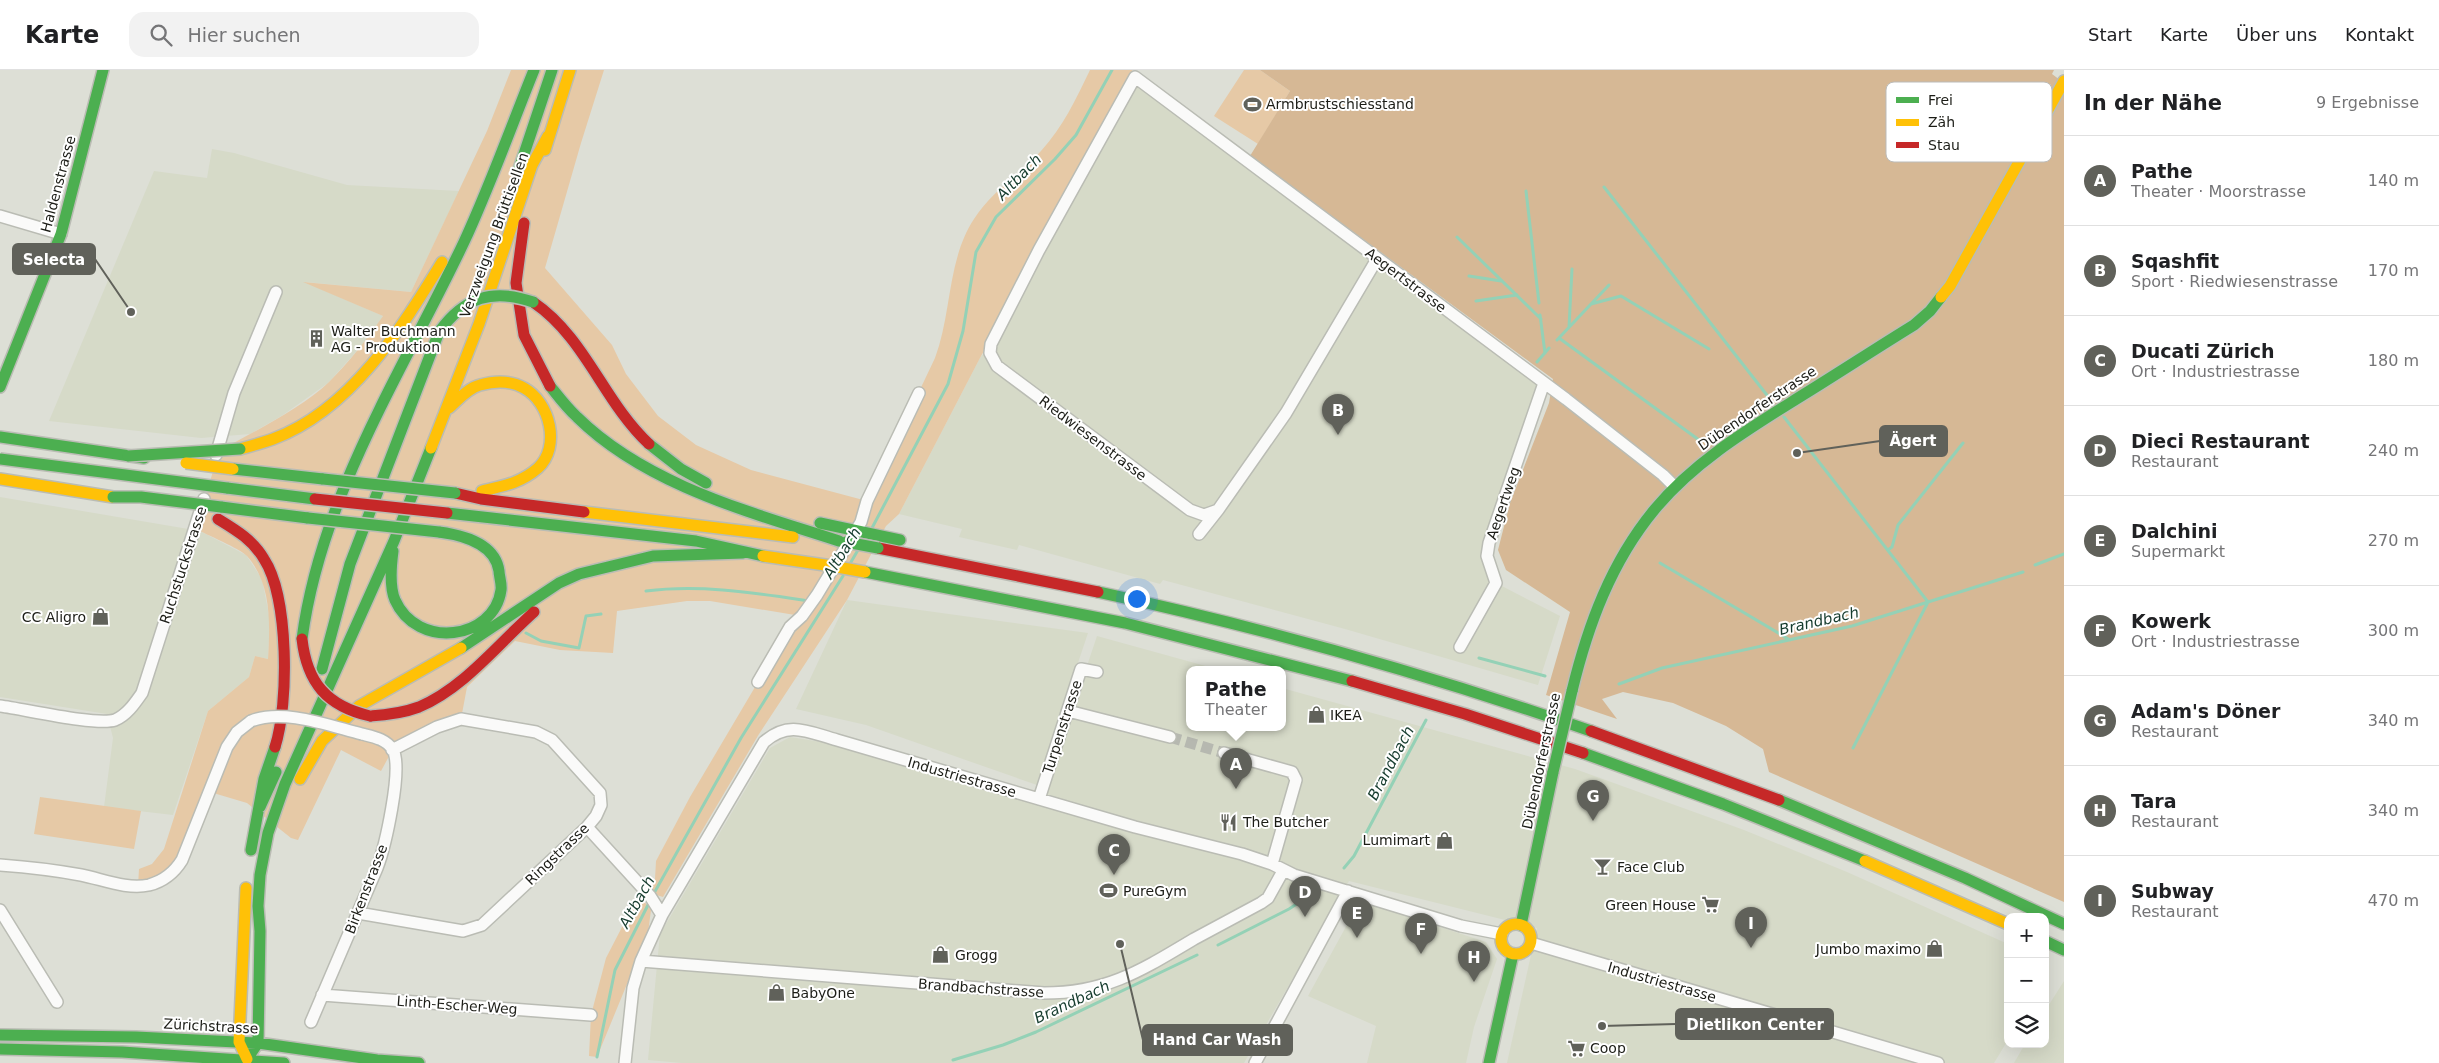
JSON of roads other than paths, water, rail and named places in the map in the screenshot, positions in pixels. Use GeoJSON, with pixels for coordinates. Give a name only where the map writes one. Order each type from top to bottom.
{"type":"FeatureCollection","features":[{"type":"Feature","properties":{"kind":"main road","name":"Haldenstrasse"},"geometry":{"type":"LineString","coordinates":[[0,387],[61,234],[103,70]]}},
{"type":"Feature","properties":{"kind":"main road"},"geometry":{"type":"LineString","coordinates":[[534,70],[496,161],[486,192],[453,267],[361,448],[346,483],[317,563],[307,602],[302,639],[306,665],[321,692],[343,708],[370,716],[406,712],[437,698],[460,681],[536,610],[563,590],[603,568]]}},
{"type":"Feature","properties":{"kind":"main road"},"geometry":{"type":"LineString","coordinates":[[494,243],[552,70]]}},
{"type":"Feature","properties":{"kind":"main road"},"geometry":{"type":"LineString","coordinates":[[570,70],[548,136],[516,259],[514,285],[518,315],[526,343],[536,367],[551,390],[570,412],[588,428],[661,474],[767,519],[842,541],[1069,586],[1191,613],[1348,654],[1581,727],[1710,773],[1811,812],[1961,876],[2064,924]]}},
{"type":"Feature","properties":{"kind":"main road","name":"Dübendorferstrasse"},"geometry":{"type":"LineString","coordinates":[[2052,103],[2064,81]]}},
{"type":"Feature","properties":{"kind":"main road","name":"Verzweigung Brüttisellen"},"geometry":{"type":"LineString","coordinates":[[394,541],[479,324],[532,165],[548,136]]}},
{"type":"Feature","properties":{"kind":"main road"},"geometry":{"type":"LineString","coordinates":[[128,456],[240,449],[265,444],[298,429],[325,410],[356,380],[396,332],[424,292],[450,248],[496,161]]}},
{"type":"Feature","properties":{"kind":"main road","name":"Dübendorferstrasse"},"geometry":{"type":"LineString","coordinates":[[1521,925],[1553,772],[1588,629],[1605,588],[1638,532],[1675,487],[1738,436],[1914,325],[1930,311],[1950,286],[2019,162]]}},
{"type":"Feature","properties":{"kind":"main road"},"geometry":{"type":"LineString","coordinates":[[467,317],[479,284]]}},
{"type":"Feature","properties":{"kind":"main road"},"geometry":{"type":"LineString","coordinates":[[322,670],[354,553],[439,332],[456,310],[481,297],[510,295],[533,302],[551,314],[569,333],[626,418],[655,448],[703,481],[765,509],[797,518],[908,542]]}},
{"type":"Feature","properties":{"kind":"main road"},"geometry":{"type":"LineString","coordinates":[[446,412],[478,385],[506,382],[520,386],[537,398],[546,412],[551,428],[551,440],[546,456],[529,477],[504,489],[455,493]]}},
{"type":"Feature","properties":{"kind":"main road"},"geometry":{"type":"LineString","coordinates":[[0,438],[128,456],[455,493],[481,499],[800,538],[842,541]]}},
{"type":"Feature","properties":{"kind":"main road"},"geometry":{"type":"LineString","coordinates":[[0,458],[315,499],[696,541],[743,553],[866,572],[1024,601],[1142,626],[1282,661],[1445,708],[1600,758],[1710,798],[1855,856],[2004,922]]}},
{"type":"Feature","properties":{"kind":"main road"},"geometry":{"type":"LineString","coordinates":[[381,538],[407,474]]}},
{"type":"Feature","properties":{"kind":"main road"},"geometry":{"type":"LineString","coordinates":[[0,480],[114,497],[140,504],[202,513],[218,519],[240,532],[261,554],[273,575],[281,604],[282,715],[275,750],[265,777],[248,869],[239,1042],[247,1060]]}},
{"type":"Feature","properties":{"kind":"main road"},"geometry":{"type":"LineString","coordinates":[[114,497],[141,496],[308,518],[460,535],[481,544],[495,560],[500,576],[498,599],[486,618],[470,629],[451,635],[432,633],[418,628],[400,610],[394,598],[392,580],[394,541]]}},
{"type":"Feature","properties":{"kind":"main road"},"geometry":{"type":"LineString","coordinates":[[247,1060],[258,1043],[260,931],[258,906],[260,875],[275,810],[376,577],[394,541]]}},
{"type":"Feature","properties":{"kind":"main road"},"geometry":{"type":"LineString","coordinates":[[282,828],[296,788],[307,764],[322,741],[347,715],[367,700],[459,650],[551,588],[579,574],[659,556],[743,553]]}},
{"type":"Feature","properties":{"kind":"main road"},"geometry":{"type":"LineString","coordinates":[[1031,566],[1069,586]]}},
{"type":"Feature","properties":{"kind":"main road"},"geometry":{"type":"LineString","coordinates":[[296,728],[362,582]]}},
{"type":"Feature","properties":{"kind":"main road"},"geometry":{"type":"LineString","coordinates":[[260,807],[288,745]]}},
{"type":"Feature","properties":{"kind":"main road"},"geometry":{"type":"LineString","coordinates":[[260,931],[270,870],[278,844]]}},
{"type":"Feature","properties":{"kind":"main road"},"geometry":{"type":"LineString","coordinates":[[1521,925],[1528,930],[1531,943],[1522,953],[1513,954],[1505,949],[1501,939],[1502,934],[1508,927],[1521,925]]}},
{"type":"Feature","properties":{"kind":"main road"},"geometry":{"type":"LineString","coordinates":[[2049,943],[2064,950]]}},
{"type":"Feature","properties":{"kind":"main road"},"geometry":{"type":"LineString","coordinates":[[1489,1063],[1513,954]]}},
{"type":"Feature","properties":{"kind":"main road","name":"Zürichstrasse"},"geometry":{"type":"LineString","coordinates":[[0,1035],[136,1037],[197,1042],[258,1043],[377,1060],[419,1063]]}},
{"type":"Feature","properties":{"kind":"main road"},"geometry":{"type":"LineString","coordinates":[[87,1037],[89,1052],[96,1063]]}},
{"type":"Feature","properties":{"kind":"main road"},"geometry":{"type":"LineString","coordinates":[[0,1049],[122,1052],[284,1063]]}},
{"type":"Feature","properties":{"kind":"main road"},"geometry":{"type":"LineString","coordinates":[[113,1063],[122,1052]]}},
{"type":"Feature","properties":{"kind":"street","name":"Aegertstrasse"},"geometry":{"type":"LineString","coordinates":[[1135,77],[1544,383],[1663,475],[1675,487]]}},
{"type":"Feature","properties":{"kind":"street","name":"Riedwiesenstrasse"},"geometry":{"type":"LineString","coordinates":[[1135,77],[1039,250],[991,344],[990,353],[997,366],[1190,510],[1204,515],[1218,510]]}},
{"type":"Feature","properties":{"kind":"street"},"geometry":{"type":"LineString","coordinates":[[0,216],[61,234]]}},
{"type":"Feature","properties":{"kind":"street"},"geometry":{"type":"LineString","coordinates":[[1199,534],[1218,510],[1286,412],[1377,259]]}},
{"type":"Feature","properties":{"kind":"street","name":"Ruchstuckstrasse"},"geometry":{"type":"LineString","coordinates":[[0,706],[96,722],[115,720],[132,707],[142,693],[196,529],[234,394],[276,292]]}},
{"type":"Feature","properties":{"kind":"street","name":"Aegertweg"},"geometry":{"type":"LineString","coordinates":[[1460,647],[1496,583],[1488,556],[1489,543],[1544,383]]}},
{"type":"Feature","properties":{"kind":"street"},"geometry":{"type":"LineString","coordinates":[[758,682],[790,627],[817,595],[861,522],[867,501],[919,393]]}},
{"type":"Feature","properties":{"kind":"street","name":"Turpenstrasse"},"geometry":{"type":"LineString","coordinates":[[1039,799],[1082,670],[1097,672]]}},
{"type":"Feature","properties":{"kind":"street"},"geometry":{"type":"LineString","coordinates":[[1068,711],[1170,737]]}},
{"type":"Feature","properties":{"kind":"street"},"geometry":{"type":"LineString","coordinates":[[0,865],[42,868],[129,886],[148,885],[159,882],[176,869],[182,860],[228,747],[237,732],[251,722],[265,716],[284,716],[381,739],[392,750]]}},
{"type":"Feature","properties":{"kind":"street","name":"Ringstrasse"},"geometry":{"type":"LineString","coordinates":[[358,913],[463,931],[482,925],[587,827],[596,816],[601,805],[600,793],[554,742],[545,736],[461,719],[437,727],[392,750]]}},
{"type":"Feature","properties":{"kind":"street","name":"Industriestrasse"},"geometry":{"type":"LineString","coordinates":[[625,1063],[633,988],[660,911],[764,742],[776,732],[789,729],[805,731],[1272,864],[1284,871],[1461,926],[1502,934]]}},
{"type":"Feature","properties":{"kind":"street","name":"Birkenstrasse"},"geometry":{"type":"LineString","coordinates":[[311,1022],[377,868],[385,842],[396,774],[396,761],[392,750]]}},
{"type":"Feature","properties":{"kind":"street"},"geometry":{"type":"LineString","coordinates":[[1224,753],[1292,772],[1296,780],[1272,864]]}},
{"type":"Feature","properties":{"kind":"street"},"geometry":{"type":"LineString","coordinates":[[587,827],[646,892],[660,911]]}},
{"type":"Feature","properties":{"kind":"street","name":"Brandbachstrasse"},"geometry":{"type":"LineString","coordinates":[[641,961],[1036,992],[1071,993],[1104,986],[1149,966],[1255,906],[1268,898],[1284,871]]}},
{"type":"Feature","properties":{"kind":"street"},"geometry":{"type":"LineString","coordinates":[[1255,1063],[1348,891]]}},
{"type":"Feature","properties":{"kind":"street"},"geometry":{"type":"LineString","coordinates":[[0,910],[57,1002]]}},
{"type":"Feature","properties":{"kind":"street","name":"Industriestrasse"},"geometry":{"type":"LineString","coordinates":[[1531,943],[1938,1063]]}},
{"type":"Feature","properties":{"kind":"street","name":"Linth-Escher-Weg"},"geometry":{"type":"LineString","coordinates":[[322,995],[591,1015]]}},
{"type":"Feature","properties":{"kind":"waterway","name":"Altbach"},"geometry":{"type":"LineString","coordinates":[[872,528],[948,384],[963,331],[976,252],[996,217],[1055,159],[1076,135],[1112,70]]}},
{"type":"Feature","properties":{"kind":"waterway"},"geometry":{"type":"LineString","coordinates":[[1604,187],[1770,399]]}},
{"type":"Feature","properties":{"kind":"waterway"},"geometry":{"type":"LineString","coordinates":[[1526,191],[1539,303]]}},
{"type":"Feature","properties":{"kind":"waterway"},"geometry":{"type":"LineString","coordinates":[[1457,237],[1541,319]]}},
{"type":"Feature","properties":{"kind":"waterway"},"geometry":{"type":"LineString","coordinates":[[1569,327],[1572,269]]}},
{"type":"Feature","properties":{"kind":"waterway"},"geometry":{"type":"LineString","coordinates":[[1469,276],[1501,281]]}},
{"type":"Feature","properties":{"kind":"waterway"},"geometry":{"type":"LineString","coordinates":[[1557,340],[1609,285]]}},
{"type":"Feature","properties":{"kind":"waterway"},"geometry":{"type":"LineString","coordinates":[[1476,301],[1517,295]]}},
{"type":"Feature","properties":{"kind":"waterway"},"geometry":{"type":"LineString","coordinates":[[1591,304],[1621,296],[1709,349]]}},
{"type":"Feature","properties":{"kind":"waterway"},"geometry":{"type":"LineString","coordinates":[[1540,315],[1545,353]]}},
{"type":"Feature","properties":{"kind":"waterway"},"geometry":{"type":"LineString","coordinates":[[1559,338],[1699,440]]}},
{"type":"Feature","properties":{"kind":"waterway"},"geometry":{"type":"LineString","coordinates":[[1537,362],[1549,348]]}},
{"type":"Feature","properties":{"kind":"waterway"},"geometry":{"type":"LineString","coordinates":[[1784,417],[1928,602],[1853,748]]}},
{"type":"Feature","properties":{"kind":"waterway"},"geometry":{"type":"LineString","coordinates":[[1888,550],[1892,547],[1898,525],[1963,443]]}},
{"type":"Feature","properties":{"kind":"waterway","name":"Altbach"},"geometry":{"type":"LineString","coordinates":[[851,562],[858,550]]}},
{"type":"Feature","properties":{"kind":"waterway","name":"Brandbach"},"geometry":{"type":"LineString","coordinates":[[2035,565],[2064,554]]}},
{"type":"Feature","properties":{"kind":"waterway"},"geometry":{"type":"LineString","coordinates":[[1660,563],[1790,640]]}},
{"type":"Feature","properties":{"kind":"waterway","name":"Brandbach"},"geometry":{"type":"LineString","coordinates":[[1619,684],[1662,668],[1852,626],[2023,572]]}},
{"type":"Feature","properties":{"kind":"waterway","name":"Altbach"},"geometry":{"type":"LineString","coordinates":[[653,895],[741,738],[843,576]]}},
{"type":"Feature","properties":{"kind":"waterway"},"geometry":{"type":"LineString","coordinates":[[646,591],[687,588],[708,589],[748,592],[810,601]]}},
{"type":"Feature","properties":{"kind":"waterway"},"geometry":{"type":"LineString","coordinates":[[526,633],[541,641],[579,648],[586,616],[601,614]]}},
{"type":"Feature","properties":{"kind":"waterway","name":"Brandbach"},"geometry":{"type":"LineString","coordinates":[[1479,658],[1545,676]]}},
{"type":"Feature","properties":{"kind":"waterway","name":"Brandbach"},"geometry":{"type":"LineString","coordinates":[[1344,868],[1354,856],[1426,720]]}},
{"type":"Feature","properties":{"kind":"waterway","name":"Brandbach"},"geometry":{"type":"LineString","coordinates":[[1218,945],[1289,909],[1316,891]]}},
{"type":"Feature","properties":{"kind":"waterway","name":"Altbach"},"geometry":{"type":"LineString","coordinates":[[597,1057],[615,970],[650,901]]}},
{"type":"Feature","properties":{"kind":"waterway","name":"Brandbach"},"geometry":{"type":"LineString","coordinates":[[953,1060],[1003,1045],[1036,1032],[1197,955]]}},
{"type":"Feature","properties":{"kind":"tunnel"},"geometry":{"type":"LineString","coordinates":[[1170,737],[1224,753]]}},
{"type":"Feature","properties":{"kind":"place","name":"Armbrustschiesstand"},"geometry":{"type":"Point","coordinates":[1252,104]}},
{"type":"Feature","properties":{"kind":"place","name":"Selecta"},"geometry":{"type":"Point","coordinates":[131,312]}},
{"type":"Feature","properties":{"kind":"place","name":"Walter Buchmann AG - Produktion"},"geometry":{"type":"Point","coordinates":[317,339]}},
{"type":"Feature","properties":{"kind":"place","name":"Sqashfit"},"geometry":{"type":"Point","coordinates":[1338,435]}},
{"type":"Feature","properties":{"kind":"place","name":"Ägert"},"geometry":{"type":"Point","coordinates":[1797,453]}},
{"type":"Feature","properties":{"kind":"place","name":"CC Aligro"},"geometry":{"type":"Point","coordinates":[100,617]}},
{"type":"Feature","properties":{"kind":"place","name":"IKEA"},"geometry":{"type":"Point","coordinates":[1316,715]}},
{"type":"Feature","properties":{"kind":"place","name":"Pathe"},"geometry":{"type":"Point","coordinates":[1236,789]}},
{"type":"Feature","properties":{"kind":"place","name":"Adam's Döner"},"geometry":{"type":"Point","coordinates":[1593,821]}},
{"type":"Feature","properties":{"kind":"place","name":"The Butcher"},"geometry":{"type":"Point","coordinates":[1229,822]}},
{"type":"Feature","properties":{"kind":"place","name":"Lumimart"},"geometry":{"type":"Point","coordinates":[1444,840]}},
{"type":"Feature","properties":{"kind":"place","name":"Face Club"},"geometry":{"type":"Point","coordinates":[1603,867]}},
{"type":"Feature","properties":{"kind":"place","name":"Ducati Zürich"},"geometry":{"type":"Point","coordinates":[1114,875]}},
{"type":"Feature","properties":{"kind":"place","name":"PureGym"},"geometry":{"type":"Point","coordinates":[1109,891]}},
{"type":"Feature","properties":{"kind":"place","name":"Green House"},"geometry":{"type":"Point","coordinates":[1710,905]}},
{"type":"Feature","properties":{"kind":"place","name":"Dieci Restaurant"},"geometry":{"type":"Point","coordinates":[1305,917]}},
{"type":"Feature","properties":{"kind":"place","name":"Dalchini"},"geometry":{"type":"Point","coordinates":[1357,938]}},
{"type":"Feature","properties":{"kind":"place","name":"Hand Car Wash"},"geometry":{"type":"Point","coordinates":[1120,944]}},
{"type":"Feature","properties":{"kind":"place","name":"Subway"},"geometry":{"type":"Point","coordinates":[1751,948]}},
{"type":"Feature","properties":{"kind":"place","name":"Jumbo maximo"},"geometry":{"type":"Point","coordinates":[1935,949]}},
{"type":"Feature","properties":{"kind":"place","name":"Kowerk"},"geometry":{"type":"Point","coordinates":[1421,954]}},
{"type":"Feature","properties":{"kind":"place","name":"Grogg"},"geometry":{"type":"Point","coordinates":[941,955]}},
{"type":"Feature","properties":{"kind":"place","name":"Tara"},"geometry":{"type":"Point","coordinates":[1474,982]}},
{"type":"Feature","properties":{"kind":"place","name":"BabyOne"},"geometry":{"type":"Point","coordinates":[777,993]}},
{"type":"Feature","properties":{"kind":"place","name":"Dietlikon Center"},"geometry":{"type":"Point","coordinates":[1602,1026]}},
{"type":"Feature","properties":{"kind":"place","name":"Coop"},"geometry":{"type":"Point","coordinates":[1576,1048]}}]}
